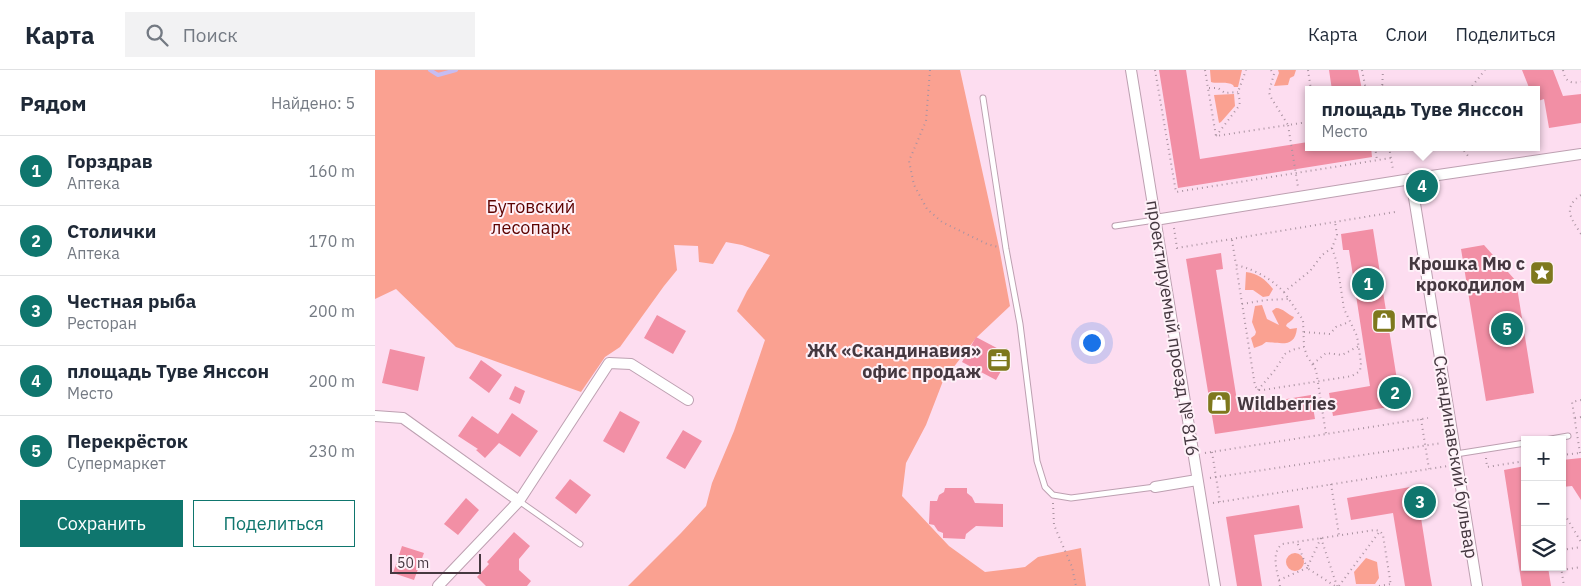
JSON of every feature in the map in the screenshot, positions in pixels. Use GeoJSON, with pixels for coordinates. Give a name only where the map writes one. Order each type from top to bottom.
{"type":"FeatureCollection","features":[{"type":"Feature","properties":{"kind":"street","name":"проектируемый проезд № 816"},"geometry":{"type":"LineString","coordinates":[[1131,70],[1215,586]]}},
{"type":"Feature","properties":{"kind":"street"},"geometry":{"type":"LineString","coordinates":[[1155,220],[1581,154]]}},
{"type":"Feature","properties":{"kind":"street","name":"Скандинавский бульвар"},"geometry":{"type":"LineString","coordinates":[[1411,179],[1477,586]]}},
{"type":"Feature","properties":{"kind":"street"},"geometry":{"type":"LineString","coordinates":[[438,586],[519,501],[609,363],[631,364],[688,400]]}},
{"type":"Feature","properties":{"kind":"street"},"geometry":{"type":"LineString","coordinates":[[375,416],[403,418],[519,501]]}},
{"type":"Feature","properties":{"kind":"street"},"geometry":{"type":"LineString","coordinates":[[1155,487],[1197,480]]}},
{"type":"Feature","properties":{"kind":"lane"},"geometry":{"type":"LineString","coordinates":[[983,98],[1006,249],[1020,324],[1037,461],[1045,487],[1053,495],[1071,498],[1155,487]]}},
{"type":"Feature","properties":{"kind":"lane"},"geometry":{"type":"LineString","coordinates":[[1115,226],[1155,220]]}},
{"type":"Feature","properties":{"kind":"lane"},"geometry":{"type":"LineString","coordinates":[[1456,459],[1521,444]]}},
{"type":"Feature","properties":{"kind":"lane"},"geometry":{"type":"LineString","coordinates":[[519,501],[580,544]]}},
{"type":"Feature","properties":{"kind":"path"},"geometry":{"type":"LineString","coordinates":[[930,70],[927,121],[909,161],[914,185],[927,209],[942,222],[987,244],[1006,249]]}},
{"type":"Feature","properties":{"kind":"path"},"geometry":{"type":"LineString","coordinates":[[1155,70],[1175,192],[1391,158]]}},
{"type":"Feature","properties":{"kind":"path"},"geometry":{"type":"LineString","coordinates":[[1205,70],[1216,136]]}},
{"type":"Feature","properties":{"kind":"path"},"geometry":{"type":"LineString","coordinates":[[1216,136],[1239,106],[1238,92],[1246,70]]}},
{"type":"Feature","properties":{"kind":"path"},"geometry":{"type":"LineString","coordinates":[[1271,70],[1274,74],[1269,92],[1288,125],[1299,197]]}},
{"type":"Feature","properties":{"kind":"path"},"geometry":{"type":"LineString","coordinates":[[1308,70],[1310,86]]}},
{"type":"Feature","properties":{"kind":"path"},"geometry":{"type":"LineString","coordinates":[[1363,70],[1365,86]]}},
{"type":"Feature","properties":{"kind":"path"},"geometry":{"type":"LineString","coordinates":[[1382,86],[1383,70]]}},
{"type":"Feature","properties":{"kind":"path"},"geometry":{"type":"LineString","coordinates":[[1472,86],[1485,70]]}},
{"type":"Feature","properties":{"kind":"path"},"geometry":{"type":"LineString","coordinates":[[1563,70],[1567,81],[1571,83],[1581,82]]}},
{"type":"Feature","properties":{"kind":"path"},"geometry":{"type":"LineString","coordinates":[[1208,88],[1218,88],[1225,92],[1238,92]]}},
{"type":"Feature","properties":{"kind":"path"},"geometry":{"type":"LineString","coordinates":[[1216,136],[1305,122]]}},
{"type":"Feature","properties":{"kind":"path"},"geometry":{"type":"LineString","coordinates":[[1376,151],[1377,160]]}},
{"type":"Feature","properties":{"kind":"path"},"geometry":{"type":"LineString","coordinates":[[1390,151],[1395,182]]}},
{"type":"Feature","properties":{"kind":"path"},"geometry":{"type":"LineString","coordinates":[[1464,151],[1468,156]]}},
{"type":"Feature","properties":{"kind":"path"},"geometry":{"type":"LineString","coordinates":[[1581,195],[1572,202],[1569,210],[1570,218],[1581,234]]}},
{"type":"Feature","properties":{"kind":"path"},"geometry":{"type":"LineString","coordinates":[[1172,217],[1177,248],[1395,212]]}},
{"type":"Feature","properties":{"kind":"path"},"geometry":{"type":"LineString","coordinates":[[1285,292],[1310,271],[1321,255],[1332,248],[1337,235],[1335,222]]}},
{"type":"Feature","properties":{"kind":"path"},"geometry":{"type":"LineString","coordinates":[[1231,239],[1257,390]]}},
{"type":"Feature","properties":{"kind":"path"},"geometry":{"type":"LineString","coordinates":[[1257,390],[1318,382],[1357,374],[1361,367],[1356,332],[1349,322],[1344,309],[1337,263],[1332,248]]}},
{"type":"Feature","properties":{"kind":"path"},"geometry":{"type":"LineString","coordinates":[[1236,265],[1248,268],[1275,283],[1285,292],[1302,317],[1304,347],[1307,356],[1316,370],[1326,434]]}},
{"type":"Feature","properties":{"kind":"path"},"geometry":{"type":"LineString","coordinates":[[1242,304],[1289,299]]}},
{"type":"Feature","properties":{"kind":"path"},"geometry":{"type":"LineString","coordinates":[[1304,332],[1330,334],[1335,327],[1349,322]]}},
{"type":"Feature","properties":{"kind":"path"},"geometry":{"type":"LineString","coordinates":[[1313,364],[1326,353],[1342,356],[1359,346]]}},
{"type":"Feature","properties":{"kind":"path"},"geometry":{"type":"LineString","coordinates":[[1257,390],[1275,370],[1285,354],[1304,347]]}},
{"type":"Feature","properties":{"kind":"path"},"geometry":{"type":"LineString","coordinates":[[1566,455],[1581,452],[1572,402],[1581,400]]}},
{"type":"Feature","properties":{"kind":"path"},"geometry":{"type":"LineString","coordinates":[[1575,418],[1581,417]]}},
{"type":"Feature","properties":{"kind":"path"},"geometry":{"type":"LineString","coordinates":[[1428,418],[1212,452],[1220,502],[1429,469],[1456,459]]}},
{"type":"Feature","properties":{"kind":"path"},"geometry":{"type":"LineString","coordinates":[[1421,419],[1429,469]]}},
{"type":"Feature","properties":{"kind":"path"},"geometry":{"type":"LineString","coordinates":[[1197,480],[1454,442]]}},
{"type":"Feature","properties":{"kind":"path"},"geometry":{"type":"LineString","coordinates":[[1487,467],[1521,462]]}},
{"type":"Feature","properties":{"kind":"path"},"geometry":{"type":"LineString","coordinates":[[1331,484],[1339,535]]}},
{"type":"Feature","properties":{"kind":"path"},"geometry":{"type":"LineString","coordinates":[[1566,517],[1581,542]]}},
{"type":"Feature","properties":{"kind":"path"},"geometry":{"type":"LineString","coordinates":[[1054,525],[1073,567],[1076,586]]}},
{"type":"Feature","properties":{"kind":"path"},"geometry":{"type":"LineString","coordinates":[[1280,586],[1275,557],[1282,544],[1375,530],[1380,531],[1383,535],[1391,585],[1379,586]]}},
{"type":"Feature","properties":{"kind":"path"},"geometry":{"type":"LineString","coordinates":[[1337,586],[1380,531]]}},
{"type":"Feature","properties":{"kind":"path"},"geometry":{"type":"LineString","coordinates":[[1321,538],[1337,586]]}},
{"type":"Feature","properties":{"kind":"path"},"geometry":{"type":"LineString","coordinates":[[1279,580],[1307,568],[1321,538]]}},
{"type":"Feature","properties":{"kind":"path"},"geometry":{"type":"LineString","coordinates":[[1297,542],[1307,568],[1337,586]]}},
{"type":"Feature","properties":{"kind":"path"},"geometry":{"type":"LineString","coordinates":[[1566,550],[1581,548]]}},
{"type":"Feature","properties":{"kind":"path"},"geometry":{"type":"LineString","coordinates":[[1566,568],[1581,567]]}},
{"type":"Feature","properties":{"kind":"path"},"geometry":{"type":"LineString","coordinates":[[1561,571],[1564,586]]}},
{"type":"Feature","properties":{"kind":"green space","name":"Бутовский лесопарк"},"geometry":{"type":"Polygon","coordinates":[[[375,70],[960,70],[1010,306],[976,338],[943,381],[926,425],[906,463],[902,496],[949,546],[985,572],[1025,567],[1038,557],[1081,548],[1086,586],[628,586],[706,506],[712,483],[734,431],[765,340],[737,311],[747,291],[770,255],[742,245],[726,242],[713,264],[699,262],[698,246],[674,245],[677,270],[620,347],[605,357],[581,392],[456,347],[396,289],[375,299],[375,70]]]}},
{"type":"Feature","properties":{"kind":"green space"},"geometry":{"type":"Polygon","coordinates":[[[1210,70],[1242,70],[1238,87],[1228,83],[1211,82],[1210,70]]]}},
{"type":"Feature","properties":{"kind":"green space"},"geometry":{"type":"Polygon","coordinates":[[[1278,70],[1296,70],[1294,76],[1290,78],[1288,85],[1274,86],[1279,73],[1278,70]]]}},
{"type":"Feature","properties":{"kind":"green space"},"geometry":{"type":"Polygon","coordinates":[[[1234,94],[1235,106],[1219,123],[1214,95],[1234,94]]]}},
{"type":"Feature","properties":{"kind":"green space"},"geometry":{"type":"Polygon","coordinates":[[[1246,272],[1258,276],[1267,282],[1273,289],[1269,296],[1263,297],[1253,290],[1245,290],[1246,272]]]}},
{"type":"Feature","properties":{"kind":"green space"},"geometry":{"type":"Polygon","coordinates":[[[1262,305],[1267,319],[1279,325],[1272,311],[1276,308],[1294,317],[1286,326],[1290,329],[1297,328],[1294,339],[1287,343],[1266,342],[1254,348],[1251,338],[1256,332],[1252,322],[1255,306],[1262,305]]]}},
{"type":"Feature","properties":{"kind":"green space"},"geometry":{"type":"Polygon","coordinates":[[[1295,553],[1301,556],[1304,562],[1301,568],[1295,571],[1289,568],[1286,562],[1289,556],[1295,553]]]}},
{"type":"Feature","properties":{"kind":"green space"},"geometry":{"type":"Polygon","coordinates":[[[1366,558],[1377,562],[1379,578],[1375,584],[1356,584],[1354,572],[1366,558]]]}},
{"type":"Feature","properties":{"kind":"building"},"geometry":{"type":"Polygon","coordinates":[[[1159,70],[1186,70],[1200,159],[1305,142],[1305,151],[1371,151],[1372,157],[1178,188],[1159,70]]]}},
{"type":"Feature","properties":{"kind":"building"},"geometry":{"type":"Polygon","coordinates":[[[1329,70],[1358,70],[1361,86],[1331,86],[1329,70]]]}},
{"type":"Feature","properties":{"kind":"building"},"geometry":{"type":"Polygon","coordinates":[[[1522,70],[1553,70],[1563,96],[1581,94],[1581,123],[1549,128],[1544,99],[1540,100],[1540,86],[1528,86],[1522,70]]]}},
{"type":"Feature","properties":{"kind":"building"},"geometry":{"type":"Polygon","coordinates":[[[1373,229],[1401,405],[1333,416],[1329,393],[1370,386],[1349,250],[1343,250],[1341,234],[1373,229]]]}},
{"type":"Feature","properties":{"kind":"building"},"geometry":{"type":"Polygon","coordinates":[[[1484,245],[1516,281],[1534,393],[1486,401],[1461,249],[1484,245]]]}},
{"type":"Feature","properties":{"kind":"building"},"geometry":{"type":"Polygon","coordinates":[[[1221,253],[1223,269],[1216,270],[1238,407],[1311,395],[1315,419],[1215,434],[1186,259],[1221,253]]]}},
{"type":"Feature","properties":{"kind":"building"},"geometry":{"type":"Polygon","coordinates":[[[657,315],[686,331],[673,354],[644,338],[657,315]]]}},
{"type":"Feature","properties":{"kind":"building"},"geometry":{"type":"Polygon","coordinates":[[[976,337],[1010,355],[996,380],[962,362],[976,337]]]}},
{"type":"Feature","properties":{"kind":"building"},"geometry":{"type":"Polygon","coordinates":[[[390,349],[425,357],[418,391],[382,383],[390,349]]]}},
{"type":"Feature","properties":{"kind":"building"},"geometry":{"type":"Polygon","coordinates":[[[481,360],[502,375],[489,393],[469,378],[481,360]]]}},
{"type":"Feature","properties":{"kind":"building"},"geometry":{"type":"Polygon","coordinates":[[[515,386],[525,391],[520,404],[509,399],[515,386]]]}},
{"type":"Feature","properties":{"kind":"building"},"geometry":{"type":"Polygon","coordinates":[[[620,411],[640,422],[624,453],[603,441],[620,411]]]}},
{"type":"Feature","properties":{"kind":"building"},"geometry":{"type":"Polygon","coordinates":[[[512,413],[538,431],[520,457],[499,443],[485,458],[476,450],[478,449],[458,436],[472,416],[498,434],[512,413]]]}},
{"type":"Feature","properties":{"kind":"building"},"geometry":{"type":"Polygon","coordinates":[[[683,430],[702,441],[685,469],[666,458],[683,430]]]}},
{"type":"Feature","properties":{"kind":"building"},"geometry":{"type":"Polygon","coordinates":[[[1581,458],[1581,500],[1572,486],[1566,487],[1566,460],[1581,458]]]}},
{"type":"Feature","properties":{"kind":"building"},"geometry":{"type":"Polygon","coordinates":[[[1521,467],[1521,567],[1519,567],[1504,470],[1521,467]]]}},
{"type":"Feature","properties":{"kind":"building"},"geometry":{"type":"Polygon","coordinates":[[[570,479],[591,495],[576,514],[555,498],[570,479]]]}},
{"type":"Feature","properties":{"kind":"building"},"geometry":{"type":"Polygon","coordinates":[[[1416,486],[1432,586],[1405,586],[1393,513],[1351,520],[1347,498],[1416,486]]]}},
{"type":"Feature","properties":{"kind":"building"},"geometry":{"type":"Polygon","coordinates":[[[945,488],[967,488],[967,493],[975,503],[1003,504],[1003,527],[976,526],[966,534],[965,539],[943,538],[943,533],[938,531],[934,525],[929,524],[930,501],[937,501],[945,488]]]}},
{"type":"Feature","properties":{"kind":"building"},"geometry":{"type":"Polygon","coordinates":[[[466,498],[479,510],[458,535],[444,524],[466,498]]]}},
{"type":"Feature","properties":{"kind":"building"},"geometry":{"type":"Polygon","coordinates":[[[1299,505],[1303,528],[1254,535],[1262,586],[1237,586],[1226,517],[1299,505]]]}},
{"type":"Feature","properties":{"kind":"building"},"geometry":{"type":"Polygon","coordinates":[[[514,532],[530,546],[519,559],[519,570],[531,581],[527,586],[486,586],[477,577],[489,564],[487,562],[514,532]]]}},
{"type":"Feature","properties":{"kind":"building"},"geometry":{"type":"Polygon","coordinates":[[[402,546],[424,553],[414,580],[393,573],[402,546]]]}},
{"type":"Feature","properties":{"kind":"building"},"geometry":{"type":"Polygon","coordinates":[[[1519,567],[1521,567],[1521,571],[1549,571],[1551,586],[1522,586],[1519,567]]]}},
{"type":"Feature","properties":{"kind":"waterway"},"geometry":{"type":"LineString","coordinates":[[430,70],[438,75],[456,70]]}},
{"type":"Feature","properties":{"kind":"place","name":"площадь Туве Янссон"},"geometry":{"type":"Point","coordinates":[1422,186]}},
{"type":"Feature","properties":{"kind":"place","name":"Крошка Мю с крокодилом"},"geometry":{"type":"Point","coordinates":[1542,273]}},
{"type":"Feature","properties":{"kind":"place","name":"Горздрав"},"geometry":{"type":"Point","coordinates":[1368,284]}},
{"type":"Feature","properties":{"kind":"place","name":"МТС"},"geometry":{"type":"Point","coordinates":[1384,321]}},
{"type":"Feature","properties":{"kind":"place","name":"Перекрёсток"},"geometry":{"type":"Point","coordinates":[1507,329]}},
{"type":"Feature","properties":{"kind":"place","name":"ЖК «Скандинавия» офис продаж"},"geometry":{"type":"Point","coordinates":[999,360]}},
{"type":"Feature","properties":{"kind":"place","name":"Столички"},"geometry":{"type":"Point","coordinates":[1395,393]}},
{"type":"Feature","properties":{"kind":"place","name":"Wildberries"},"geometry":{"type":"Point","coordinates":[1219,403]}},
{"type":"Feature","properties":{"kind":"place","name":"Честная рыба"},"geometry":{"type":"Point","coordinates":[1420,502]}}]}
